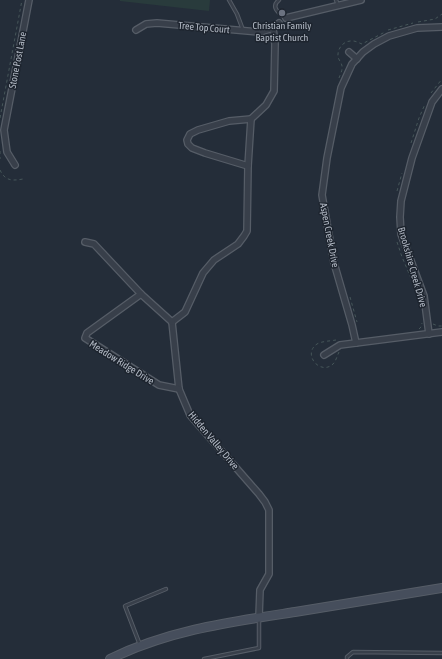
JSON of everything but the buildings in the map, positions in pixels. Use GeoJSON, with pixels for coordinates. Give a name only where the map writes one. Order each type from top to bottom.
{"type":"FeatureCollection","features":[{"type":"Feature","properties":{"kind":"main road"},"geometry":{"type":"LineString","coordinates":[[110,659],[140,646],[196,629],[259,617],[442,588]]}},
{"type":"Feature","properties":{"kind":"street","name":"Stone Post Lane"},"geometry":{"type":"LineString","coordinates":[[15,165],[7,152],[4,130],[29,0]]}},
{"type":"Feature","properties":{"kind":"street"},"geometry":{"type":"LineString","coordinates":[[286,18],[337,3],[360,0]]}},
{"type":"Feature","properties":{"kind":"street","name":"Tree Top Court"},"geometry":{"type":"LineString","coordinates":[[136,30],[146,24],[157,23],[260,32],[273,28]]}},
{"type":"Feature","properties":{"kind":"street"},"geometry":{"type":"LineString","coordinates":[[248,166],[192,148],[188,144],[187,140],[190,134],[198,130],[228,121],[251,119],[266,105],[274,91],[275,44],[273,28],[279,23]]}},
{"type":"Feature","properties":{"kind":"street","name":"Aspen Creek Drive"},"geometry":{"type":"LineString","coordinates":[[356,343],[334,263],[322,195],[327,158],[341,88],[352,64],[368,48],[389,36],[417,28],[442,27]]}},
{"type":"Feature","properties":{"kind":"street"},"geometry":{"type":"LineString","coordinates":[[349,52],[357,59]]}},
{"type":"Feature","properties":{"kind":"street","name":"Brookshire Creek Drive"},"geometry":{"type":"LineString","coordinates":[[430,334],[424,296],[401,234],[400,217],[401,201],[412,158],[432,102],[442,89]]}},
{"type":"Feature","properties":{"kind":"street"},"geometry":{"type":"LineString","coordinates":[[84,242],[94,244],[141,294],[172,322],[185,312],[203,273],[214,260],[238,244],[247,231],[248,166],[251,119]]}},
{"type":"Feature","properties":{"kind":"street","name":"Meadow Ridge Drive"},"geometry":{"type":"LineString","coordinates":[[141,294],[87,333],[84,338],[159,385],[179,388]]}},
{"type":"Feature","properties":{"kind":"street","name":"Hidden Valley Drive"},"geometry":{"type":"LineString","coordinates":[[172,322],[179,388],[190,415],[260,494],[269,510],[268,574],[260,590],[259,617]]}},
{"type":"Feature","properties":{"kind":"street"},"geometry":{"type":"LineString","coordinates":[[324,355],[340,345],[442,332]]}},
{"type":"Feature","properties":{"kind":"lane"},"geometry":{"type":"LineString","coordinates":[[229,0],[237,14],[243,31]]}},
{"type":"Feature","properties":{"kind":"lane"},"geometry":{"type":"LineString","coordinates":[[279,0],[277,1],[276,9],[286,18]]}},
{"type":"Feature","properties":{"kind":"lane"},"geometry":{"type":"LineString","coordinates":[[140,646],[125,606],[166,589]]}},
{"type":"Feature","properties":{"kind":"lane"},"geometry":{"type":"LineString","coordinates":[[204,659],[260,648],[259,617]]}},
{"type":"Feature","properties":{"kind":"lane"},"geometry":{"type":"LineString","coordinates":[[347,659],[347,657],[353,652],[442,653]]}},
{"type":"Feature","properties":{"kind":"path"},"geometry":{"type":"LineString","coordinates":[[0,118],[22,0]]}},
{"type":"Feature","properties":{"kind":"path"},"geometry":{"type":"LineString","coordinates":[[339,80],[342,65],[338,54],[343,44],[352,41],[362,44],[378,34],[390,29],[436,19],[442,14]]}},
{"type":"Feature","properties":{"kind":"path"},"geometry":{"type":"LineString","coordinates":[[430,95],[442,79]]}},
{"type":"Feature","properties":{"kind":"path"},"geometry":{"type":"LineString","coordinates":[[411,144],[418,118],[426,102]]}},
{"type":"Feature","properties":{"kind":"path"},"geometry":{"type":"LineString","coordinates":[[0,151],[0,159]]}},
{"type":"Feature","properties":{"kind":"path"},"geometry":{"type":"LineString","coordinates":[[0,170],[2,175],[7,179],[16,180],[23,178]]}},
{"type":"Feature","properties":{"kind":"path"},"geometry":{"type":"LineString","coordinates":[[397,193],[402,172]]}},
{"type":"Feature","properties":{"kind":"path"},"geometry":{"type":"LineString","coordinates":[[397,241],[404,264],[411,279]]}},
{"type":"Feature","properties":{"kind":"path"},"geometry":{"type":"LineString","coordinates":[[349,295],[357,322]]}},
{"type":"Feature","properties":{"kind":"path"},"geometry":{"type":"LineString","coordinates":[[418,330],[421,327],[421,320]]}},
{"type":"Feature","properties":{"kind":"path"},"geometry":{"type":"LineString","coordinates":[[432,321],[435,325],[442,326]]}},
{"type":"Feature","properties":{"kind":"path"},"geometry":{"type":"LineString","coordinates":[[337,340],[320,342],[315,346],[312,351],[313,361],[321,367],[327,367],[333,364],[338,353],[342,350]]}},
{"type":"Feature","properties":{"kind":"shaded area"},"geometry":{"type":"Polygon","coordinates":[[[120,0],[210,0],[209,11],[120,0]]]}},
{"type":"Feature","properties":{"kind":"place","name":"Christian Family Baptist Church"},"geometry":{"type":"Point","coordinates":[282,13]}}]}
